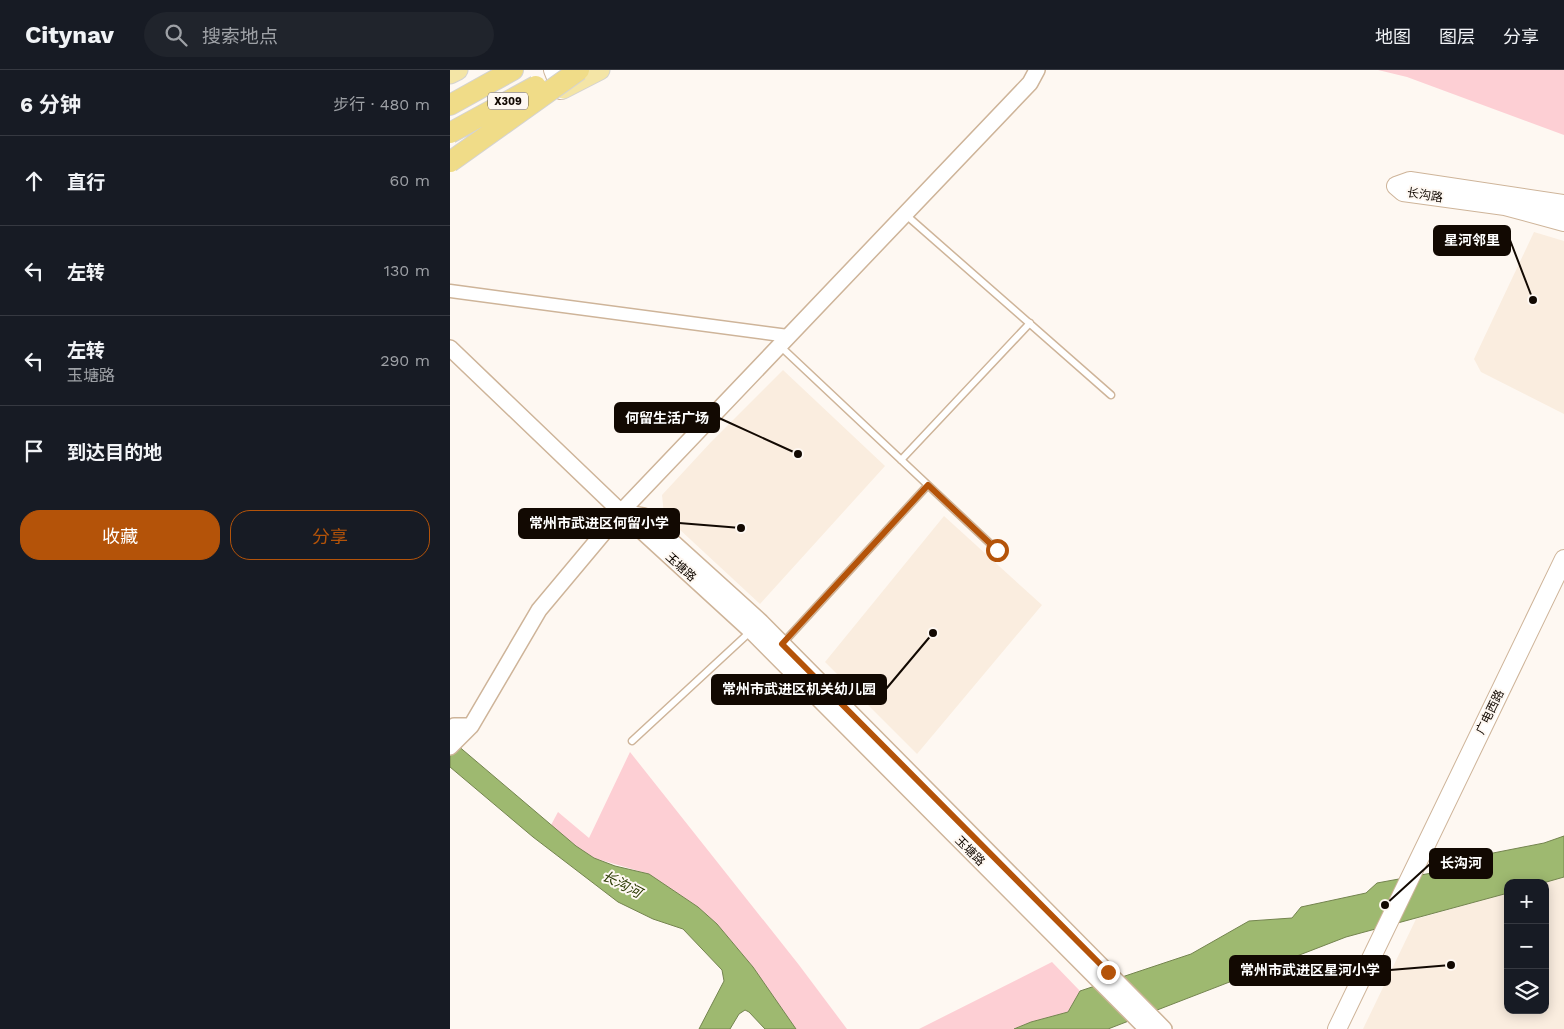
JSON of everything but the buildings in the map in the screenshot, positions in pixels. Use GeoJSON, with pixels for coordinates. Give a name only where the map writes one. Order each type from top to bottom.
{"type":"FeatureCollection","features":[{"type":"Feature","properties":{"kind":"highway"},"geometry":{"type":"LineString","coordinates":[[450,90],[485,70]]}},
{"type":"Feature","properties":{"kind":"highway","name":"X309"},"geometry":{"type":"LineString","coordinates":[[450,105],[514,70]]}},
{"type":"Feature","properties":{"kind":"highway"},"geometry":{"type":"LineString","coordinates":[[450,162],[568,74]]}},
{"type":"Feature","properties":{"kind":"highway","name":"X309"},"geometry":{"type":"LineString","coordinates":[[450,132],[568,74]]}},
{"type":"Feature","properties":{"kind":"main road"},"geometry":{"type":"LineString","coordinates":[[450,74],[458,70]]}},
{"type":"Feature","properties":{"kind":"main road"},"geometry":{"type":"LineString","coordinates":[[450,100],[501,70]]}},
{"type":"Feature","properties":{"kind":"main road"},"geometry":{"type":"LineString","coordinates":[[450,137],[568,74],[600,70]]}},
{"type":"Feature","properties":{"kind":"main road"},"geometry":{"type":"LineString","coordinates":[[450,169],[568,74]]}},
{"type":"Feature","properties":{"kind":"main road","name":"长沟路"},"geometry":{"type":"LineString","coordinates":[[1564,204],[1410,181],[1396,186],[1403,192],[1505,206],[1564,222]]}},
{"type":"Feature","properties":{"kind":"main road","name":"广电西路"},"geometry":{"type":"LineString","coordinates":[[1422,866],[1564,559]]}},
{"type":"Feature","properties":{"kind":"main road","name":"广电西路"},"geometry":{"type":"LineString","coordinates":[[1422,866],[1564,584]]}},
{"type":"Feature","properties":{"kind":"main road"},"geometry":{"type":"LineString","coordinates":[[1348,1029],[1422,866]]}},
{"type":"Feature","properties":{"kind":"main road"},"geometry":{"type":"LineString","coordinates":[[1337,1029],[1390,935]]}},
{"type":"Feature","properties":{"kind":"street"},"geometry":{"type":"LineString","coordinates":[[453,736],[471,726],[538,610],[621,512],[1030,83],[1037,70]]}},
{"type":"Feature","properties":{"kind":"street"},"geometry":{"type":"LineString","coordinates":[[450,291],[784,341]]}},
{"type":"Feature","properties":{"kind":"street","name":"玉塘路"},"geometry":{"type":"LineString","coordinates":[[450,348],[621,512],[756,626],[1103,976],[1147,1023],[1164,1029]]}},
{"type":"Feature","properties":{"kind":"lane"},"geometry":{"type":"LineString","coordinates":[[905,214],[1111,395]]}},
{"type":"Feature","properties":{"kind":"lane"},"geometry":{"type":"LineString","coordinates":[[901,460],[1030,323]]}},
{"type":"Feature","properties":{"kind":"lane"},"geometry":{"type":"LineString","coordinates":[[784,341],[901,460],[997,550]]}},
{"type":"Feature","properties":{"kind":"lane"},"geometry":{"type":"LineString","coordinates":[[778,649],[928,485]]}},
{"type":"Feature","properties":{"kind":"lane"},"geometry":{"type":"LineString","coordinates":[[632,742],[756,626]]}},
{"type":"Feature","properties":{"kind":"shaded area"},"geometry":{"type":"Polygon","coordinates":[[[1378,70],[1564,70],[1564,135],[1407,77],[1378,70]]]}},
{"type":"Feature","properties":{"kind":"shaded area"},"geometry":{"type":"Polygon","coordinates":[[[1534,232],[1564,241],[1564,414],[1481,372],[1474,359],[1534,232]]]}},
{"type":"Feature","properties":{"kind":"shaded area"},"geometry":{"type":"Polygon","coordinates":[[[783,370],[885,466],[760,604],[664,515],[662,495],[711,442],[783,370]]]}},
{"type":"Feature","properties":{"kind":"shaded area"},"geometry":{"type":"Polygon","coordinates":[[[944,516],[1042,605],[917,754],[825,662],[944,516]]]}},
{"type":"Feature","properties":{"kind":"shaded area"},"geometry":{"type":"Polygon","coordinates":[[[630,752],[799,965],[847,1029],[796,1029],[753,967],[717,924],[698,907],[649,874],[594,858],[551,825],[558,812],[589,838],[630,752]]]}},
{"type":"Feature","properties":{"kind":"shaded area"},"geometry":{"type":"Polygon","coordinates":[[[1564,877],[1564,1029],[1363,1029],[1416,919],[1504,894],[1504,1014],[1549,1014],[1549,881],[1564,877]]]}},
{"type":"Feature","properties":{"kind":"shaded area"},"geometry":{"type":"Polygon","coordinates":[[[1052,962],[1080,991],[1068,1012],[1031,1022],[1014,1029],[919,1029],[1052,962]]]}},
{"type":"Feature","properties":{"kind":"water"},"geometry":{"type":"Polygon","coordinates":[[[450,739],[576,846],[594,858],[615,866],[649,874],[698,907],[717,924],[753,967],[796,1029],[765,1029],[745,1010],[739,1014],[730,1029],[699,1029],[724,981],[722,970],[683,929],[653,919],[618,902],[533,837],[450,767],[450,739]]]}},
{"type":"Feature","properties":{"kind":"water"},"geometry":{"type":"Polygon","coordinates":[[[1564,836],[1564,877],[1549,881],[1549,879],[1504,879],[1504,894],[1346,937],[1108,1029],[1014,1029],[1031,1022],[1068,1012],[1080,991],[1191,954],[1249,921],[1292,918],[1301,907],[1366,893],[1377,883],[1481,864],[1488,854],[1544,843],[1564,836]]]}},
{"type":"Feature","properties":{"kind":"place","name":"星河邻里"},"geometry":{"type":"Point","coordinates":[1533,300]}},
{"type":"Feature","properties":{"kind":"place","name":"何留生活广场"},"geometry":{"type":"Point","coordinates":[798,454]}},
{"type":"Feature","properties":{"kind":"place","name":"常州市武进区何留小学"},"geometry":{"type":"Point","coordinates":[741,528]}},
{"type":"Feature","properties":{"kind":"place","name":"常州市武进区机关幼儿园"},"geometry":{"type":"Point","coordinates":[933,633]}},
{"type":"Feature","properties":{"kind":"place","name":"长沟河"},"geometry":{"type":"Point","coordinates":[1385,905]}},
{"type":"Feature","properties":{"kind":"place","name":"常州市武进区星河小学"},"geometry":{"type":"Point","coordinates":[1451,965]}},
{"type":"Feature","properties":{"kind":"route"},"geometry":{"type":"LineString","coordinates":[[997,550],[928,485],[782,644],[1108,972]]}}]}
